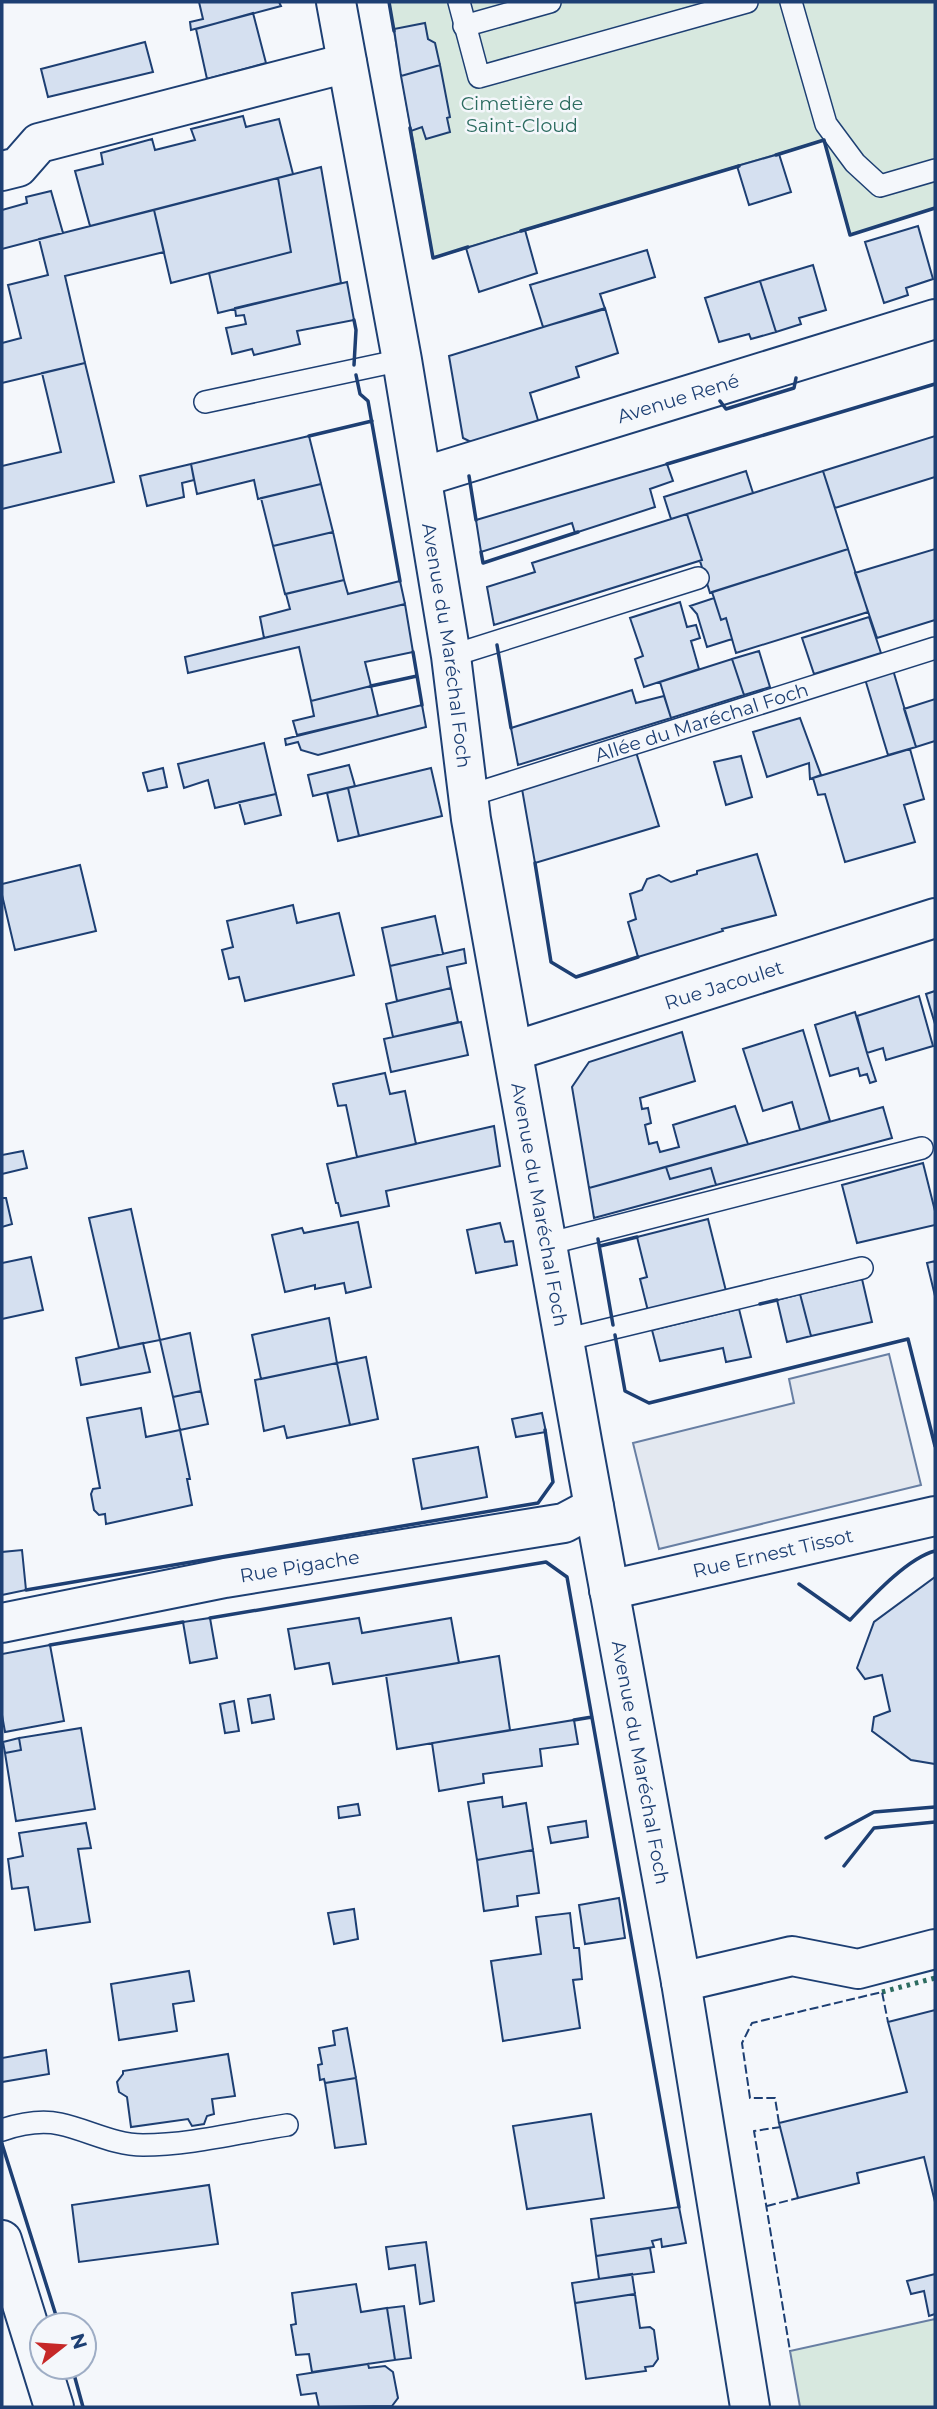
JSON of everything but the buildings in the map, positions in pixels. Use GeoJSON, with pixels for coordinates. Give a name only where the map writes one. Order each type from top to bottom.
{"type":"FeatureCollection","features":[{"type":"Feature","properties":{"kind":"street","name":"Avenue du Maréchal Foch"},"geometry":{"type":"LineString","coordinates":[[336,2],[422,477],[451,656],[468,796],[681,1982],[750,2407]]}},
{"type":"Feature","properties":{"kind":"street"},"geometry":{"type":"LineString","coordinates":[[2,171],[18,167],[38,143],[346,63]]}},
{"type":"Feature","properties":{"kind":"street","name":"Avenue René"},"geometry":{"type":"LineString","coordinates":[[422,477],[935,319]]}},
{"type":"Feature","properties":{"kind":"street","name":"Rue Jacoulet"},"geometry":{"type":"LineString","coordinates":[[514,1051],[935,918]]}},
{"type":"Feature","properties":{"kind":"street","name":"Rue Pigache"},"geometry":{"type":"LineString","coordinates":[[2,1623],[225,1578],[564,1523],[594,1507]]}},
{"type":"Feature","properties":{"kind":"street","name":"Rue Ernest Tissot"},"geometry":{"type":"LineString","coordinates":[[609,1590],[935,1516]]}},
{"type":"Feature","properties":{"kind":"street"},"geometry":{"type":"LineString","coordinates":[[681,1982],[792,1956],[858,1969],[935,1949]]}},
{"type":"Feature","properties":{"kind":"street"},"geometry":{"type":"LineString","coordinates":[[2,2240],[54,2407]]}},
{"type":"Feature","properties":{"kind":"lane"},"geometry":{"type":"LineString","coordinates":[[459,2],[479,77],[747,2]]}},
{"type":"Feature","properties":{"kind":"lane"},"geometry":{"type":"LineString","coordinates":[[464,26],[550,2]]}},
{"type":"Feature","properties":{"kind":"lane"},"geometry":{"type":"LineString","coordinates":[[791,2],[826,124],[855,163],[880,186],[935,170]]}},
{"type":"Feature","properties":{"kind":"lane"},"geometry":{"type":"LineString","coordinates":[[205,402],[402,360]]}},
{"type":"Feature","properties":{"kind":"lane"},"geometry":{"type":"LineString","coordinates":[[451,656],[698,578]]}},
{"type":"Feature","properties":{"kind":"lane","name":"Allée du Maréchal Foch"},"geometry":{"type":"LineString","coordinates":[[468,796],[935,648]]}},
{"type":"Feature","properties":{"kind":"lane"},"geometry":{"type":"LineString","coordinates":[[547,1244],[922,1148]]}},
{"type":"Feature","properties":{"kind":"lane"},"geometry":{"type":"LineString","coordinates":[[564,1340],[862,1268]]}},
{"type":"Feature","properties":{"kind":"lane"},"geometry":{"type":"LineString","coordinates":[[2,2130],[37,2122],[58,2123],[113,2141],[141,2145],[174,2143],[287,2125]]}},
{"type":"Feature","properties":{"kind":"green space","name":"Cimetière de Saint-Cloud"},"geometry":{"type":"Polygon","coordinates":[[[389,2],[935,2],[935,208],[850,235],[824,140],[433,258],[389,2]]]}},
{"type":"Feature","properties":{"kind":"green space"},"geometry":{"type":"Polygon","coordinates":[[[935,2319],[935,2407],[800,2407],[790,2351],[935,2319]]]}},
{"type":"Feature","properties":{"kind":"shaded area"},"geometry":{"type":"Polygon","coordinates":[[[889,1354],[921,1485],[659,1549],[633,1443],[794,1403],[789,1379],[889,1354]]]}},
{"type":"Feature","properties":{"kind":"hedge"},"geometry":{"type":"LineString","coordinates":[[882,1992],[935,1978]]}},
{"type":"Feature","properties":{"kind":"fence"},"geometry":{"type":"LineString","coordinates":[[779,2123],[775,2098],[750,2098],[742,2043],[752,2023],[882,1992],[888,2022]]}},
{"type":"Feature","properties":{"kind":"fence"},"geometry":{"type":"LineString","coordinates":[[781,2127],[754,2131],[790,2351]]}},
{"type":"Feature","properties":{"kind":"fence"},"geometry":{"type":"LineString","coordinates":[[767,2206],[798,2198]]}},
{"type":"Feature","properties":{"kind":"wall"},"geometry":{"type":"LineString","coordinates":[[389,2],[394,31]]}},
{"type":"Feature","properties":{"kind":"wall"},"geometry":{"type":"LineString","coordinates":[[410,128],[433,258],[468,247]]}},
{"type":"Feature","properties":{"kind":"wall"},"geometry":{"type":"LineString","coordinates":[[776,155],[824,140],[850,235],[935,208]]}},
{"type":"Feature","properties":{"kind":"wall"},"geometry":{"type":"LineString","coordinates":[[521,231],[739,166]]}},
{"type":"Feature","properties":{"kind":"wall"},"geometry":{"type":"LineString","coordinates":[[354,320],[354,365]]}},
{"type":"Feature","properties":{"kind":"wall"},"geometry":{"type":"LineString","coordinates":[[356,375],[360,394],[368,401],[400,581]]}},
{"type":"Feature","properties":{"kind":"wall"},"geometry":{"type":"LineString","coordinates":[[720,401],[726,409],[794,388],[796,378]]}},
{"type":"Feature","properties":{"kind":"wall"},"geometry":{"type":"LineString","coordinates":[[667,464],[935,384]]}},
{"type":"Feature","properties":{"kind":"wall"},"geometry":{"type":"LineString","coordinates":[[309,436],[372,421]]}},
{"type":"Feature","properties":{"kind":"wall"},"geometry":{"type":"LineString","coordinates":[[469,476],[476,520]]}},
{"type":"Feature","properties":{"kind":"wall"},"geometry":{"type":"LineString","coordinates":[[481,552],[483,563],[578,532]]}},
{"type":"Feature","properties":{"kind":"wall"},"geometry":{"type":"LineString","coordinates":[[497,645],[511,728]]}},
{"type":"Feature","properties":{"kind":"wall"},"geometry":{"type":"LineString","coordinates":[[413,652],[422,705]]}},
{"type":"Feature","properties":{"kind":"wall"},"geometry":{"type":"LineString","coordinates":[[371,686],[417,676]]}},
{"type":"Feature","properties":{"kind":"wall"},"geometry":{"type":"LineString","coordinates":[[535,863],[551,962],[576,977],[638,957]]}},
{"type":"Feature","properties":{"kind":"wall"},"geometry":{"type":"LineString","coordinates":[[600,1246],[637,1237]]}},
{"type":"Feature","properties":{"kind":"wall"},"geometry":{"type":"LineString","coordinates":[[598,1239],[613,1325]]}},
{"type":"Feature","properties":{"kind":"wall"},"geometry":{"type":"LineString","coordinates":[[760,1304],[777,1300]]}},
{"type":"Feature","properties":{"kind":"wall"},"geometry":{"type":"LineString","coordinates":[[615,1335],[625,1391],[649,1403],[908,1339],[935,1446]]}},
{"type":"Feature","properties":{"kind":"wall"},"geometry":{"type":"LineString","coordinates":[[26,1590],[538,1503],[553,1482],[545,1430]]}},
{"type":"Feature","properties":{"kind":"wall"},"geometry":{"type":"LineString","coordinates":[[799,1584],[850,1620],[901,1570],[935,1551]]}},
{"type":"Feature","properties":{"kind":"wall"},"geometry":{"type":"LineString","coordinates":[[210,1618],[546,1562],[567,1577],[679,2207]]}},
{"type":"Feature","properties":{"kind":"wall"},"geometry":{"type":"LineString","coordinates":[[50,1645],[183,1622]]}},
{"type":"Feature","properties":{"kind":"wall"},"geometry":{"type":"LineString","coordinates":[[574,1720],[592,1717]]}},
{"type":"Feature","properties":{"kind":"wall"},"geometry":{"type":"LineString","coordinates":[[826,1838],[874,1812],[935,1807]]}},
{"type":"Feature","properties":{"kind":"wall"},"geometry":{"type":"LineString","coordinates":[[844,1866],[874,1828],[935,1822]]}},
{"type":"Feature","properties":{"kind":"wall"},"geometry":{"type":"LineString","coordinates":[[2,2144],[55,2311]]}},
{"type":"Feature","properties":{"kind":"wall"},"geometry":{"type":"LineString","coordinates":[[76,2381],[83,2407]]}}]}
